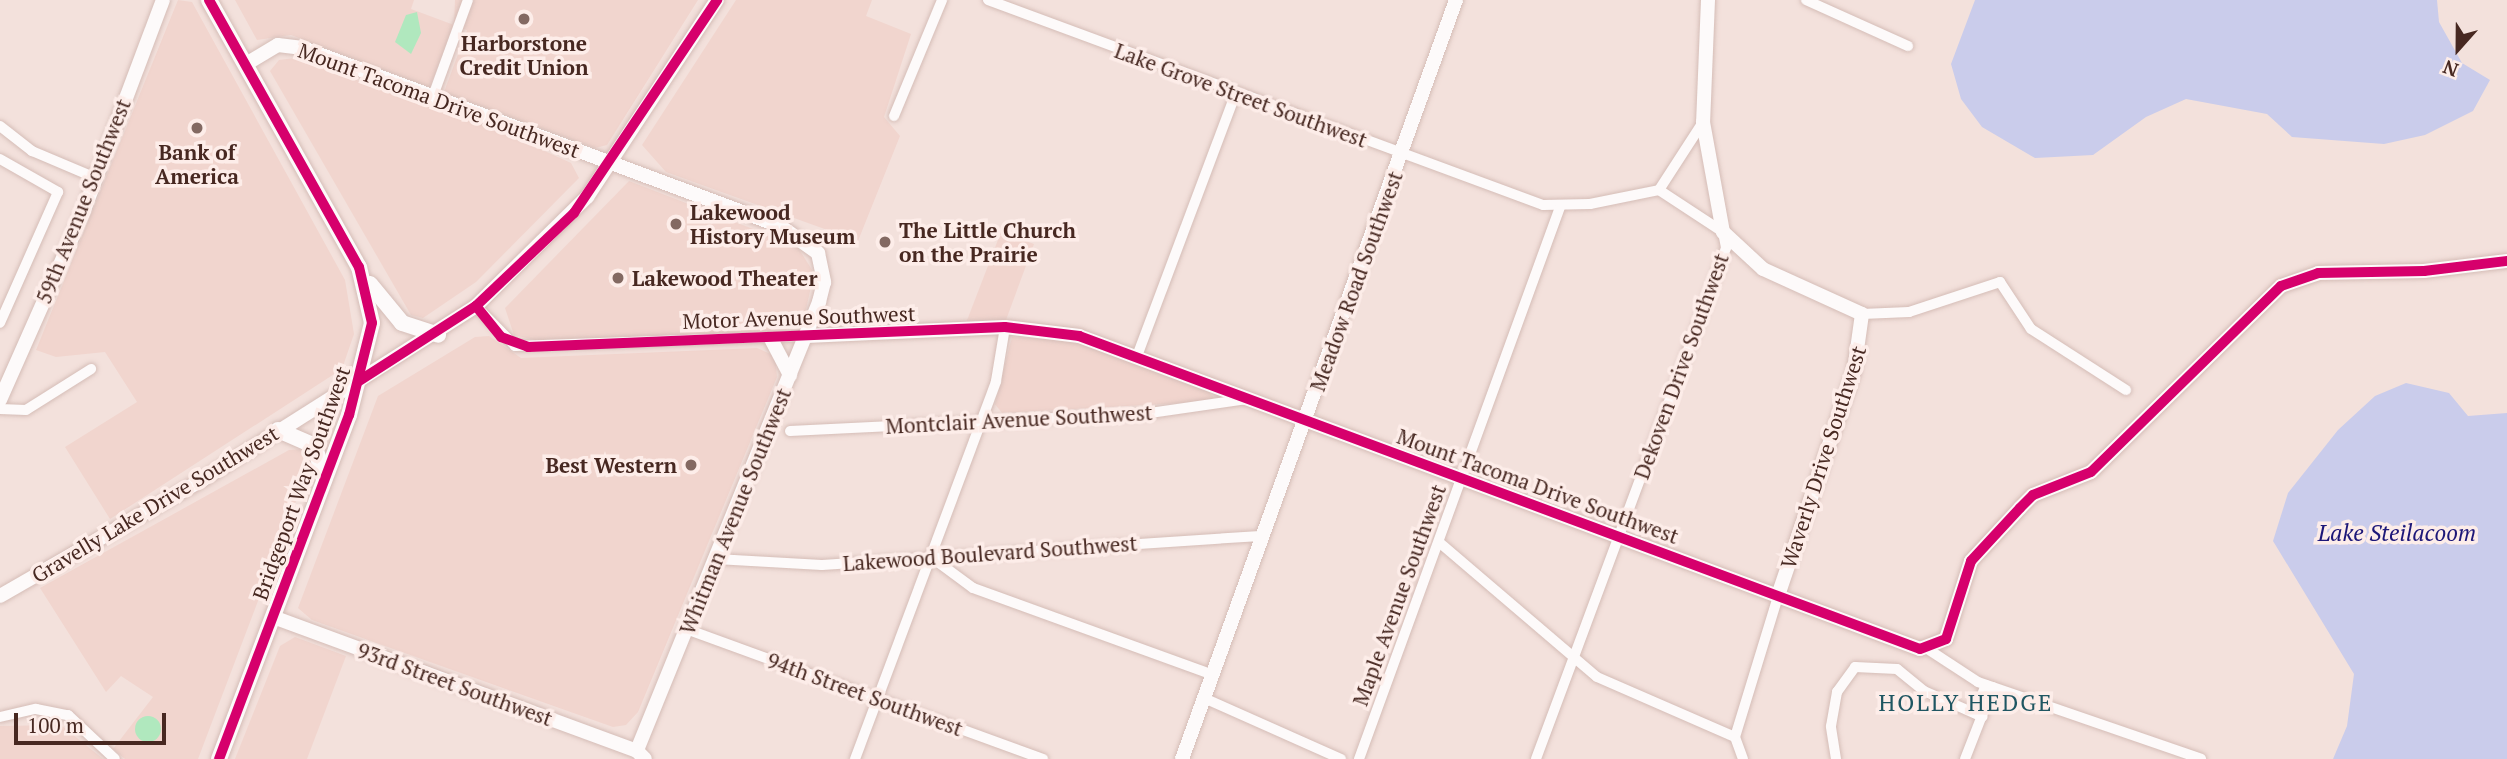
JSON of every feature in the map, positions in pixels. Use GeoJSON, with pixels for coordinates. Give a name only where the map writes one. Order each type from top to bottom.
{"type":"FeatureCollection","features":[{"type":"Feature","properties":{"kind":"main road","name":"Bridgeport Way Southwest"},"geometry":{"type":"LineString","coordinates":[[209,0],[359,267],[372,323],[359,381],[324,483],[219,759]]}},
{"type":"Feature","properties":{"kind":"main road"},"geometry":{"type":"LineString","coordinates":[[359,267],[391,314],[438,335]]}},
{"type":"Feature","properties":{"kind":"main road"},"geometry":{"type":"LineString","coordinates":[[278,430],[315,446],[324,483]]}},
{"type":"Feature","properties":{"kind":"street","name":"59th Avenue Southwest"},"geometry":{"type":"LineString","coordinates":[[0,400],[96,177],[163,0]]}},
{"type":"Feature","properties":{"kind":"street"},"geometry":{"type":"LineString","coordinates":[[433,96],[468,0]]}},
{"type":"Feature","properties":{"kind":"street","name":"Gravelly Lake Drive Southwest"},"geometry":{"type":"LineString","coordinates":[[0,596],[438,335],[476,306],[574,213],[610,164],[717,0]]}},
{"type":"Feature","properties":{"kind":"street"},"geometry":{"type":"LineString","coordinates":[[894,116],[942,0]]}},
{"type":"Feature","properties":{"kind":"street","name":"Lake Grove Street Southwest"},"geometry":{"type":"LineString","coordinates":[[988,0],[1402,155],[1560,207],[1659,190]]}},
{"type":"Feature","properties":{"kind":"street","name":"Meadow Road Southwest"},"geometry":{"type":"LineString","coordinates":[[1182,759],[1307,419],[1456,0]]}},
{"type":"Feature","properties":{"kind":"street","name":"Dekoven Drive Southwest"},"geometry":{"type":"LineString","coordinates":[[1536,759],[1726,248],[1703,122],[1708,0]]}},
{"type":"Feature","properties":{"kind":"street"},"geometry":{"type":"LineString","coordinates":[[1806,0],[1908,46]]}},
{"type":"Feature","properties":{"kind":"street","name":"Mount Tacoma Drive Southwest"},"geometry":{"type":"LineString","coordinates":[[246,64],[269,48],[295,45],[791,230],[821,260]]}},
{"type":"Feature","properties":{"kind":"street"},"geometry":{"type":"LineString","coordinates":[[1137,356],[1236,93]]}},
{"type":"Feature","properties":{"kind":"street"},"geometry":{"type":"LineString","coordinates":[[1703,122],[1659,190],[1723,232],[1763,270],[1862,314],[1909,312],[2000,282],[2031,328],[2126,390]]}},
{"type":"Feature","properties":{"kind":"street"},"geometry":{"type":"LineString","coordinates":[[0,126],[32,151],[96,177]]}},
{"type":"Feature","properties":{"kind":"street"},"geometry":{"type":"LineString","coordinates":[[0,159],[58,192],[0,323]]}},
{"type":"Feature","properties":{"kind":"street","name":"Maple Avenue Southwest"},"geometry":{"type":"LineString","coordinates":[[1359,759],[1463,480],[1560,207]]}},
{"type":"Feature","properties":{"kind":"street","name":"Whitman Avenue Southwest"},"geometry":{"type":"LineString","coordinates":[[638,756],[686,629],[806,336],[824,282],[821,260]]}},
{"type":"Feature","properties":{"kind":"street"},"geometry":{"type":"LineString","coordinates":[[1926,648],[1946,639],[1971,562],[2012,516],[2033,495],[2091,472],[2281,286],[2318,273],[2424,271],[2507,261]]}},
{"type":"Feature","properties":{"kind":"street","name":"Motor Avenue Southwest"},"geometry":{"type":"LineString","coordinates":[[476,306],[515,346],[1005,327],[1079,336],[1137,356]]}},
{"type":"Feature","properties":{"kind":"street","name":"Waverly Drive Southwest"},"geometry":{"type":"LineString","coordinates":[[1735,737],[1778,596],[1854,371],[1862,314]]}},
{"type":"Feature","properties":{"kind":"street"},"geometry":{"type":"LineString","coordinates":[[855,759],[982,421],[1001,365],[1005,327]]}},
{"type":"Feature","properties":{"kind":"street"},"geometry":{"type":"LineString","coordinates":[[771,338],[790,375]]}},
{"type":"Feature","properties":{"kind":"street","name":"Mount Tacoma Drive Southwest"},"geometry":{"type":"LineString","coordinates":[[1137,356],[1463,480],[1926,648]]}},
{"type":"Feature","properties":{"kind":"street"},"geometry":{"type":"LineString","coordinates":[[0,409],[26,410],[91,369]]}},
{"type":"Feature","properties":{"kind":"street","name":"Montclair Avenue Southwest"},"geometry":{"type":"LineString","coordinates":[[790,431],[1143,414],[1247,399]]}},
{"type":"Feature","properties":{"kind":"street","name":"Lakewood Boulevard Southwest"},"geometry":{"type":"LineString","coordinates":[[716,559],[772,566],[1264,536]]}},
{"type":"Feature","properties":{"kind":"street"},"geometry":{"type":"LineString","coordinates":[[1440,543],[1573,661],[1735,737],[1743,759]]}},
{"type":"Feature","properties":{"kind":"street"},"geometry":{"type":"LineString","coordinates":[[931,557],[973,588],[1213,675]]}},
{"type":"Feature","properties":{"kind":"street","name":"93rd Street Southwest"},"geometry":{"type":"LineString","coordinates":[[273,617],[638,756]]}},
{"type":"Feature","properties":{"kind":"street","name":"94th Street Southwest"},"geometry":{"type":"LineString","coordinates":[[686,629],[1043,759]]}},
{"type":"Feature","properties":{"kind":"street"},"geometry":{"type":"LineString","coordinates":[[1926,648],[1989,686],[2201,759]]}},
{"type":"Feature","properties":{"kind":"street"},"geometry":{"type":"LineString","coordinates":[[1836,759],[1831,726],[1837,692],[1855,667],[1896,669],[1924,691],[1979,715]]}},
{"type":"Feature","properties":{"kind":"street"},"geometry":{"type":"LineString","coordinates":[[1965,759],[1989,686]]}},
{"type":"Feature","properties":{"kind":"street"},"geometry":{"type":"LineString","coordinates":[[1204,698],[1341,759]]}},
{"type":"Feature","properties":{"kind":"street"},"geometry":{"type":"LineString","coordinates":[[0,717],[59,712],[115,759]]}},
{"type":"Feature","properties":{"kind":"shaded area"},"geometry":{"type":"Polygon","coordinates":[[[178,0],[192,2],[345,280],[354,334],[342,369],[110,519],[65,447],[137,402],[105,352],[56,357],[36,350],[178,0]]]}},
{"type":"Feature","properties":{"kind":"shaded area"},"geometry":{"type":"Polygon","coordinates":[[[235,0],[414,0],[411,9],[454,25],[455,0],[698,0],[607,145],[595,148],[444,92],[467,30],[454,26],[430,87],[291,35],[257,40],[235,0]]]}},
{"type":"Feature","properties":{"kind":"shaded area"},"geometry":{"type":"Polygon","coordinates":[[[736,0],[872,0],[866,16],[911,34],[884,117],[900,136],[858,241],[666,172],[642,145],[736,0]]]}},
{"type":"Feature","properties":{"kind":"shaded area"},"geometry":{"type":"Polygon","coordinates":[[[295,58],[503,132],[571,163],[579,178],[476,282],[423,318],[411,315],[270,71],[279,60],[295,58]]]}},
{"type":"Feature","properties":{"kind":"shaded area"},"geometry":{"type":"Polygon","coordinates":[[[629,181],[797,246],[814,273],[805,314],[786,330],[535,340],[514,335],[505,308],[629,181]]]}},
{"type":"Feature","properties":{"kind":"shaded area"},"geometry":{"type":"Polygon","coordinates":[[[1001,232],[1034,244],[1006,320],[966,323],[1001,232]]]}},
{"type":"Feature","properties":{"kind":"shaded area"},"geometry":{"type":"Polygon","coordinates":[[[489,336],[521,358],[757,348],[775,356],[777,377],[638,712],[626,725],[613,727],[312,620],[298,608],[378,396],[475,337],[489,336]]]}},
{"type":"Feature","properties":{"kind":"shaded area"},"geometry":{"type":"Polygon","coordinates":[[[1012,337],[1072,341],[1209,392],[1216,401],[1002,413],[995,404],[1012,337]]]}},
{"type":"Feature","properties":{"kind":"shaded area"},"geometry":{"type":"Polygon","coordinates":[[[303,449],[310,464],[198,759],[125,759],[113,749],[153,697],[121,676],[106,692],[40,588],[289,450],[303,449]]]}},
{"type":"Feature","properties":{"kind":"shaded area"},"geometry":{"type":"Polygon","coordinates":[[[295,637],[346,656],[307,759],[235,759],[280,646],[295,637]]]}},
{"type":"Feature","properties":{"kind":"shaded area"},"geometry":{"type":"Polygon","coordinates":[[[61,725],[103,759],[0,759],[0,726],[61,725]]]}},
{"type":"Feature","properties":{"kind":"green space"},"geometry":{"type":"Polygon","coordinates":[[[417,12],[421,33],[411,54],[395,42],[406,15],[417,12]]]}},
{"type":"Feature","properties":{"kind":"green space"},"geometry":{"type":"Polygon","coordinates":[[[148,716],[157,720],[161,729],[157,738],[148,742],[139,738],[135,729],[139,720],[148,716]]]}},
{"type":"Feature","properties":{"kind":"water"},"geometry":{"type":"Polygon","coordinates":[[[1975,0],[2437,0],[2439,22],[2462,63],[2490,80],[2473,111],[2425,135],[2384,144],[2292,137],[2267,114],[2186,99],[2146,117],[2093,155],[2035,158],[1982,127],[1961,99],[1951,64],[1975,0]]]}},
{"type":"Feature","properties":{"kind":"water","name":"Lake Steilacoom"},"geometry":{"type":"Polygon","coordinates":[[[2406,383],[2449,393],[2468,416],[2507,413],[2507,759],[2333,759],[2347,726],[2354,674],[2273,541],[2288,493],[2338,430],[2375,396],[2406,383]]]}},
{"type":"Feature","properties":{"kind":"cycle path"},"geometry":{"type":"LineString","coordinates":[[209,0],[359,267],[372,323],[349,415],[219,759]]}},
{"type":"Feature","properties":{"kind":"cycle path"},"geometry":{"type":"LineString","coordinates":[[359,381],[476,306],[574,213],[717,0]]}},
{"type":"Feature","properties":{"kind":"cycle path"},"geometry":{"type":"LineString","coordinates":[[476,306],[501,337],[528,347],[1005,327],[1079,336],[1920,649],[1946,639],[1971,561],[2020,508],[2033,495],[2091,472],[2281,286],[2318,273],[2424,271],[2507,261]]}},
{"type":"Feature","properties":{"kind":"place","name":"Harborstone Credit Union"},"geometry":{"type":"Point","coordinates":[524,19]}},
{"type":"Feature","properties":{"kind":"place","name":"Bank of America"},"geometry":{"type":"Point","coordinates":[197,128]}},
{"type":"Feature","properties":{"kind":"place","name":"Lakewood History Museum"},"geometry":{"type":"Point","coordinates":[676,224]}},
{"type":"Feature","properties":{"kind":"place","name":"The Little Church on the Prairie"},"geometry":{"type":"Point","coordinates":[885,242]}},
{"type":"Feature","properties":{"kind":"place","name":"Lakewood Theater"},"geometry":{"type":"Point","coordinates":[618,278]}},
{"type":"Feature","properties":{"kind":"place","name":"Best Western"},"geometry":{"type":"Point","coordinates":[691,465]}},
{"type":"Feature","properties":{"kind":"district","name":"HOLLY HEDGE"},"geometry":{"type":"Point","coordinates":[1966,703]}}]}
